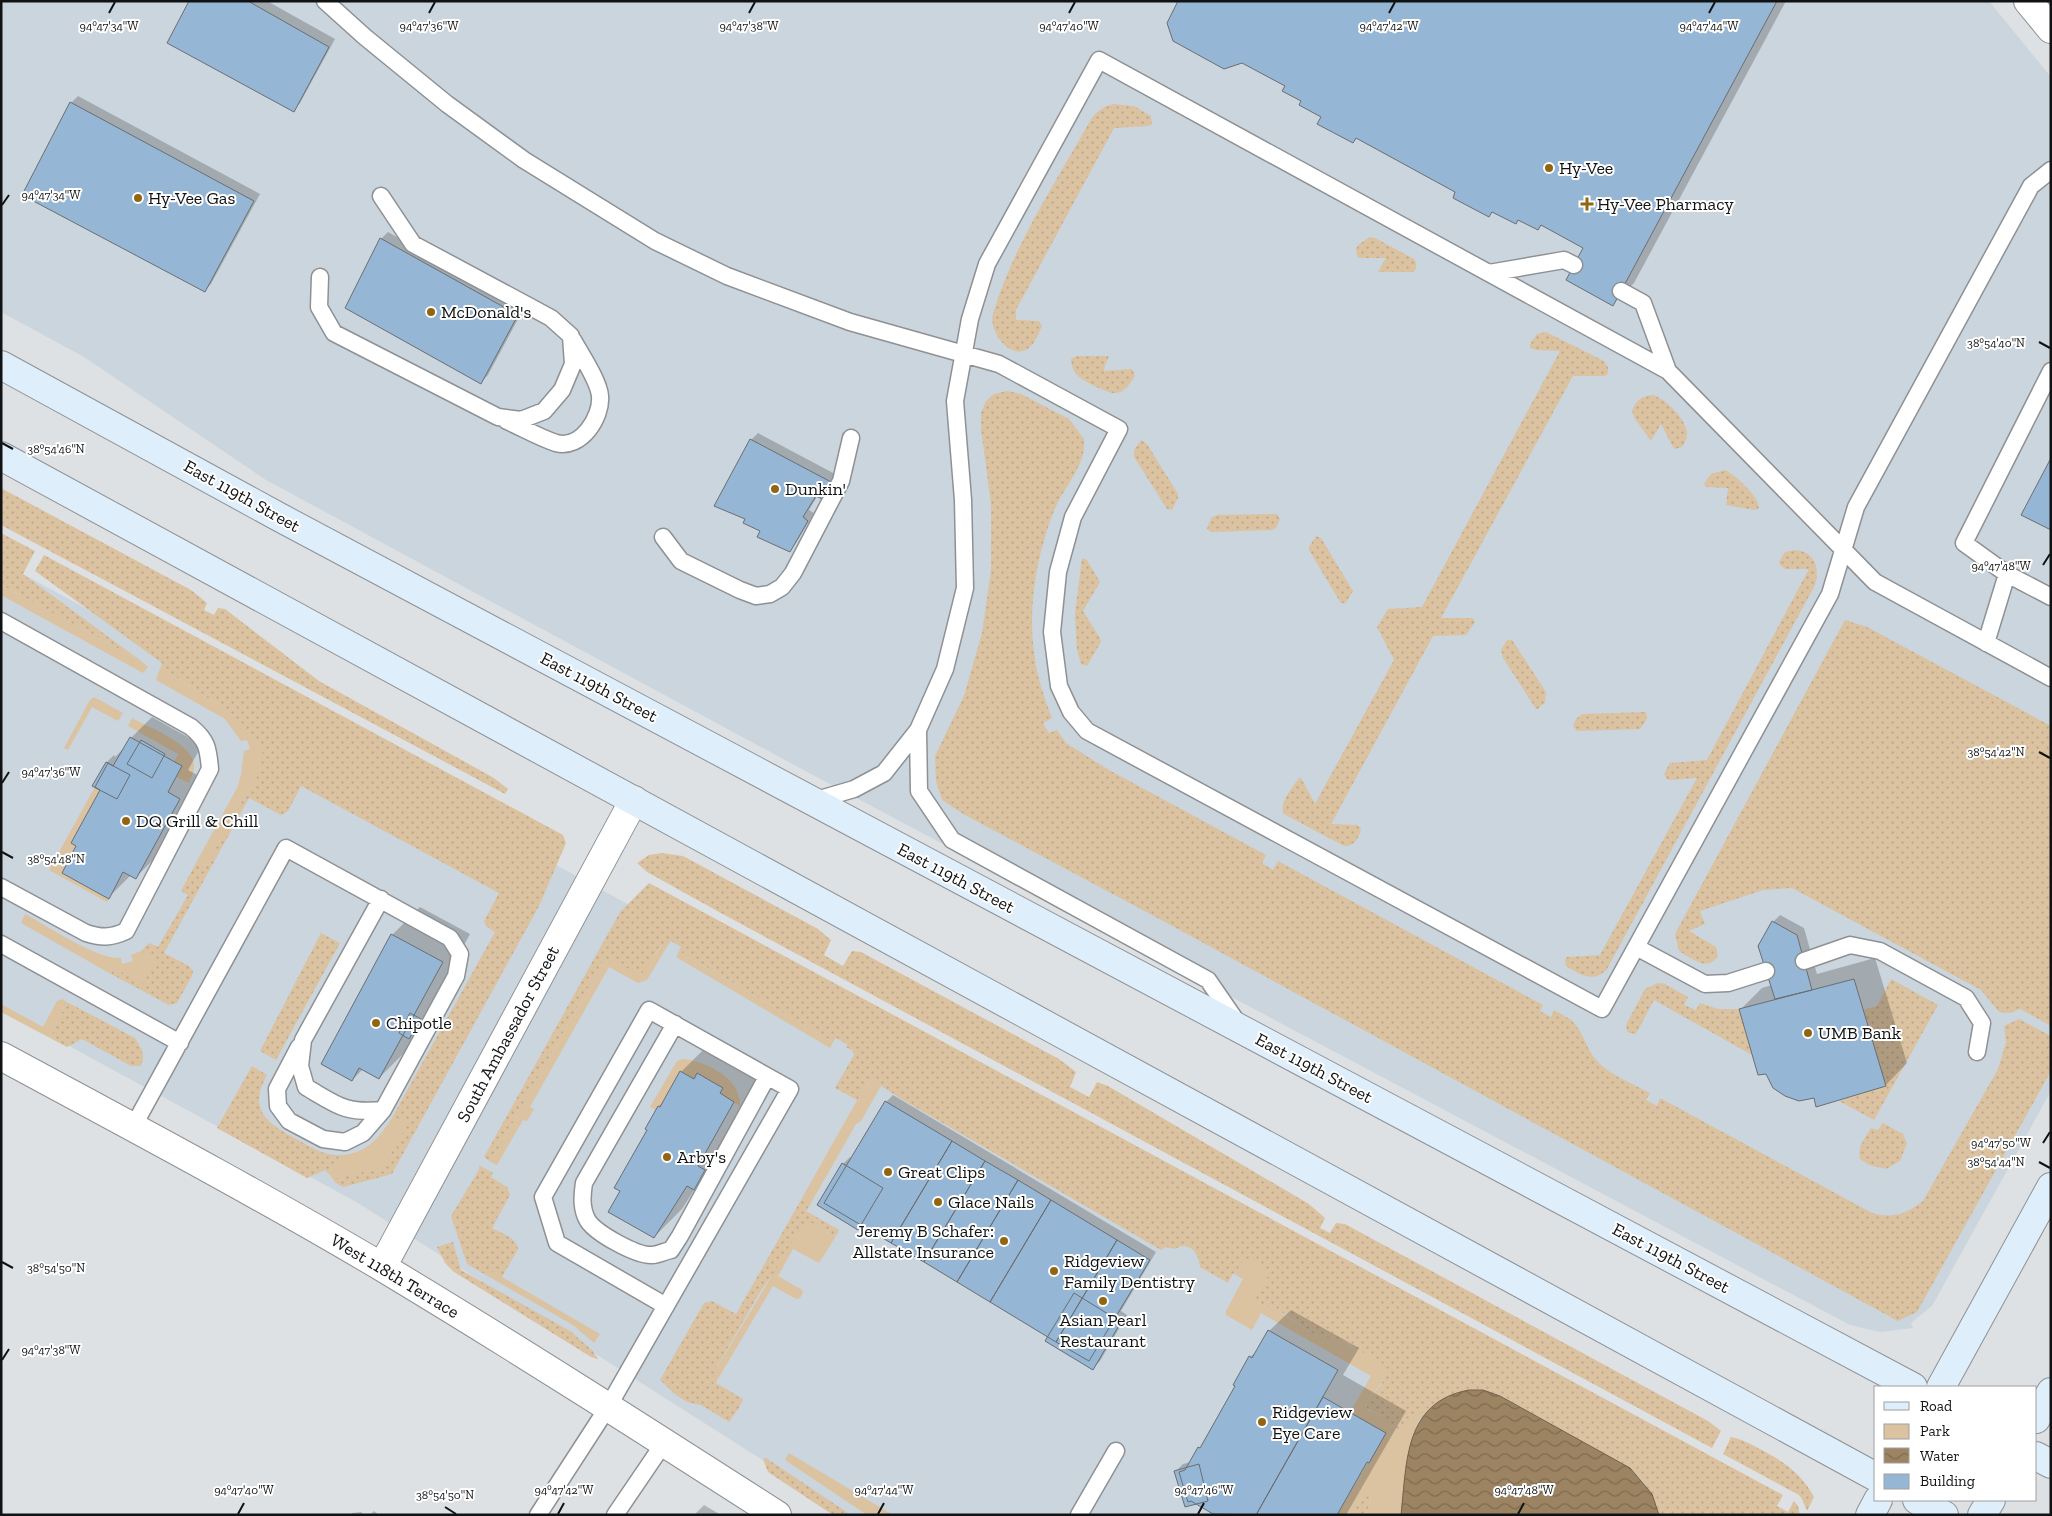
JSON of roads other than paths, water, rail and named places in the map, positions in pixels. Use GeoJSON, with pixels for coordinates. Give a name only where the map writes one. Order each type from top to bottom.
{"type":"FeatureCollection","features":[{"type":"Feature","properties":{"kind":"main road","name":"East 119th Street"},"geometry":{"type":"LineString","coordinates":[[1,365],[279,517],[1911,1386]]}},
{"type":"Feature","properties":{"kind":"main road"},"geometry":{"type":"LineString","coordinates":[[1,456],[1874,1476]]}},
{"type":"Feature","properties":{"kind":"main road"},"geometry":{"type":"LineString","coordinates":[[1942,1386],[2051,1187]]}},
{"type":"Feature","properties":{"kind":"main road"},"geometry":{"type":"LineString","coordinates":[[2037,1417],[2051,1392]]}},
{"type":"Feature","properties":{"kind":"main road"},"geometry":{"type":"LineString","coordinates":[[2037,1457],[2051,1464]]}},
{"type":"Feature","properties":{"kind":"main road"},"geometry":{"type":"LineString","coordinates":[[1870,1515],[1877,1501]]}},
{"type":"Feature","properties":{"kind":"main road"},"geometry":{"type":"LineString","coordinates":[[1919,1501],[1944,1515]]}},
{"type":"Feature","properties":{"kind":"main road"},"geometry":{"type":"LineString","coordinates":[[1982,1515],[1990,1501]]}},
{"type":"Feature","properties":{"kind":"street"},"geometry":{"type":"LineString","coordinates":[[2028,1],[2051,29]]}},
{"type":"Feature","properties":{"kind":"street","name":"South Ambassador Street"},"geometry":{"type":"LineString","coordinates":[[382,1267],[634,800]]}},
{"type":"Feature","properties":{"kind":"street","name":"West 118th Terrace"},"geometry":{"type":"LineString","coordinates":[[1,1056],[133,1127],[382,1267],[608,1406],[777,1515]]}},
{"type":"Feature","properties":{"kind":"lane"},"geometry":{"type":"LineString","coordinates":[[325,1],[365,38],[447,104],[524,160],[655,241],[727,276],[850,322],[999,364],[1119,429],[1073,517],[1058,572],[1052,632],[1059,686],[1071,712],[1087,732],[1602,1009],[1830,594],[1856,506],[2031,186],[2051,170]]}},
{"type":"Feature","properties":{"kind":"lane"},"geometry":{"type":"LineString","coordinates":[[813,801],[854,790],[884,773],[918,730],[945,670],[965,588],[963,500],[955,401],[970,319],[987,264],[1099,60],[1668,371],[1875,582],[2051,678]]}},
{"type":"Feature","properties":{"kind":"lane"},"geometry":{"type":"LineString","coordinates":[[320,277],[319,307],[334,333],[498,417],[557,444],[568,444],[583,436],[596,417],[600,395],[592,373],[571,336],[551,318],[413,244],[381,196]]}},
{"type":"Feature","properties":{"kind":"lane"},"geometry":{"type":"LineString","coordinates":[[1489,273],[1564,260],[1574,265]]}},
{"type":"Feature","properties":{"kind":"lane"},"geometry":{"type":"LineString","coordinates":[[1621,291],[1643,303],[1668,371]]}},
{"type":"Feature","properties":{"kind":"lane"},"geometry":{"type":"LineString","coordinates":[[498,417],[522,420],[544,411],[562,390],[573,364],[571,336]]}},
{"type":"Feature","properties":{"kind":"lane"},"geometry":{"type":"LineString","coordinates":[[2051,371],[1964,543],[2007,574],[2051,597]]}},
{"type":"Feature","properties":{"kind":"lane"},"geometry":{"type":"LineString","coordinates":[[663,537],[681,561],[756,596],[770,594],[782,587],[797,565],[841,481],[851,438]]}},
{"type":"Feature","properties":{"kind":"lane"},"geometry":{"type":"LineString","coordinates":[[1986,643],[2007,574]]}},
{"type":"Feature","properties":{"kind":"lane"},"geometry":{"type":"LineString","coordinates":[[1,621],[192,728],[202,736],[208,748],[210,769],[126,930],[113,937],[99,937],[86,933],[1,887]]}},
{"type":"Feature","properties":{"kind":"lane"},"geometry":{"type":"LineString","coordinates":[[918,730],[919,791],[952,840],[1208,980],[1242,1030]]}},
{"type":"Feature","properties":{"kind":"lane"},"geometry":{"type":"LineString","coordinates":[[133,1127],[286,848],[381,899],[450,938],[460,954],[456,976],[383,1110],[363,1133],[345,1142],[323,1139],[289,1121],[278,1106],[277,1089],[302,1040],[381,899]]}},
{"type":"Feature","properties":{"kind":"lane"},"geometry":{"type":"LineString","coordinates":[[1,944],[180,1043]]}},
{"type":"Feature","properties":{"kind":"lane"},"geometry":{"type":"LineString","coordinates":[[1804,961],[1850,945],[1880,951],[1966,998],[1982,1023],[1978,1052]]}},
{"type":"Feature","properties":{"kind":"lane"},"geometry":{"type":"LineString","coordinates":[[1636,947],[1705,984],[1728,983],[1766,971]]}},
{"type":"Feature","properties":{"kind":"lane"},"geometry":{"type":"LineString","coordinates":[[538,1515],[608,1406],[666,1306],[790,1089],[649,1010],[543,1197],[556,1243],[666,1306]]}},
{"type":"Feature","properties":{"kind":"lane"},"geometry":{"type":"LineString","coordinates":[[675,1024],[584,1184],[581,1202],[588,1221],[600,1233],[629,1249],[651,1255],[671,1250],[767,1077]]}},
{"type":"Feature","properties":{"kind":"lane"},"geometry":{"type":"LineString","coordinates":[[302,1040],[300,1066],[306,1087],[342,1108],[362,1112],[383,1110]]}},
{"type":"Feature","properties":{"kind":"lane"},"geometry":{"type":"LineString","coordinates":[[615,1515],[664,1443]]}},
{"type":"Feature","properties":{"kind":"lane"},"geometry":{"type":"LineString","coordinates":[[1080,1515],[1116,1451]]}},
{"type":"Feature","properties":{"kind":"water"},"geometry":{"type":"Polygon","coordinates":[[[1469,1390],[1483,1390],[1500,1396],[1630,1468],[1652,1494],[1659,1515],[1401,1515],[1408,1455],[1413,1437],[1421,1421],[1432,1407],[1448,1397],[1469,1390]]]}},
{"type":"Feature","properties":{"kind":"place","name":"Hy-Vee"},"geometry":{"type":"Point","coordinates":[1549,168]}},
{"type":"Feature","properties":{"kind":"place","name":"Hy-Vee Gas"},"geometry":{"type":"Point","coordinates":[138,198]}},
{"type":"Feature","properties":{"kind":"place","name":"Hy-Vee Pharmacy"},"geometry":{"type":"Point","coordinates":[1587,204]}},
{"type":"Feature","properties":{"kind":"place","name":"McDonald's"},"geometry":{"type":"Point","coordinates":[431,312]}},
{"type":"Feature","properties":{"kind":"place","name":"Dunkin'"},"geometry":{"type":"Point","coordinates":[775,489]}},
{"type":"Feature","properties":{"kind":"place","name":"DQ Grill & Chill"},"geometry":{"type":"Point","coordinates":[126,821]}},
{"type":"Feature","properties":{"kind":"place","name":"Chipotle"},"geometry":{"type":"Point","coordinates":[376,1023]}},
{"type":"Feature","properties":{"kind":"place","name":"UMB Bank"},"geometry":{"type":"Point","coordinates":[1808,1033]}},
{"type":"Feature","properties":{"kind":"place","name":"Arby's"},"geometry":{"type":"Point","coordinates":[667,1157]}},
{"type":"Feature","properties":{"kind":"place","name":"Great Clips"},"geometry":{"type":"Point","coordinates":[888,1172]}},
{"type":"Feature","properties":{"kind":"place","name":"Glace Nails"},"geometry":{"type":"Point","coordinates":[938,1202]}},
{"type":"Feature","properties":{"kind":"place","name":"Jeremy B Schafer: Allstate Insurance"},"geometry":{"type":"Point","coordinates":[1004,1241]}},
{"type":"Feature","properties":{"kind":"place","name":"Ridgeview Family Dentistry"},"geometry":{"type":"Point","coordinates":[1054,1271]}},
{"type":"Feature","properties":{"kind":"place","name":"Asian Pearl Restaurant"},"geometry":{"type":"Point","coordinates":[1103,1301]}},
{"type":"Feature","properties":{"kind":"place","name":"Ridgeview Eye Care"},"geometry":{"type":"Point","coordinates":[1262,1422]}}]}
